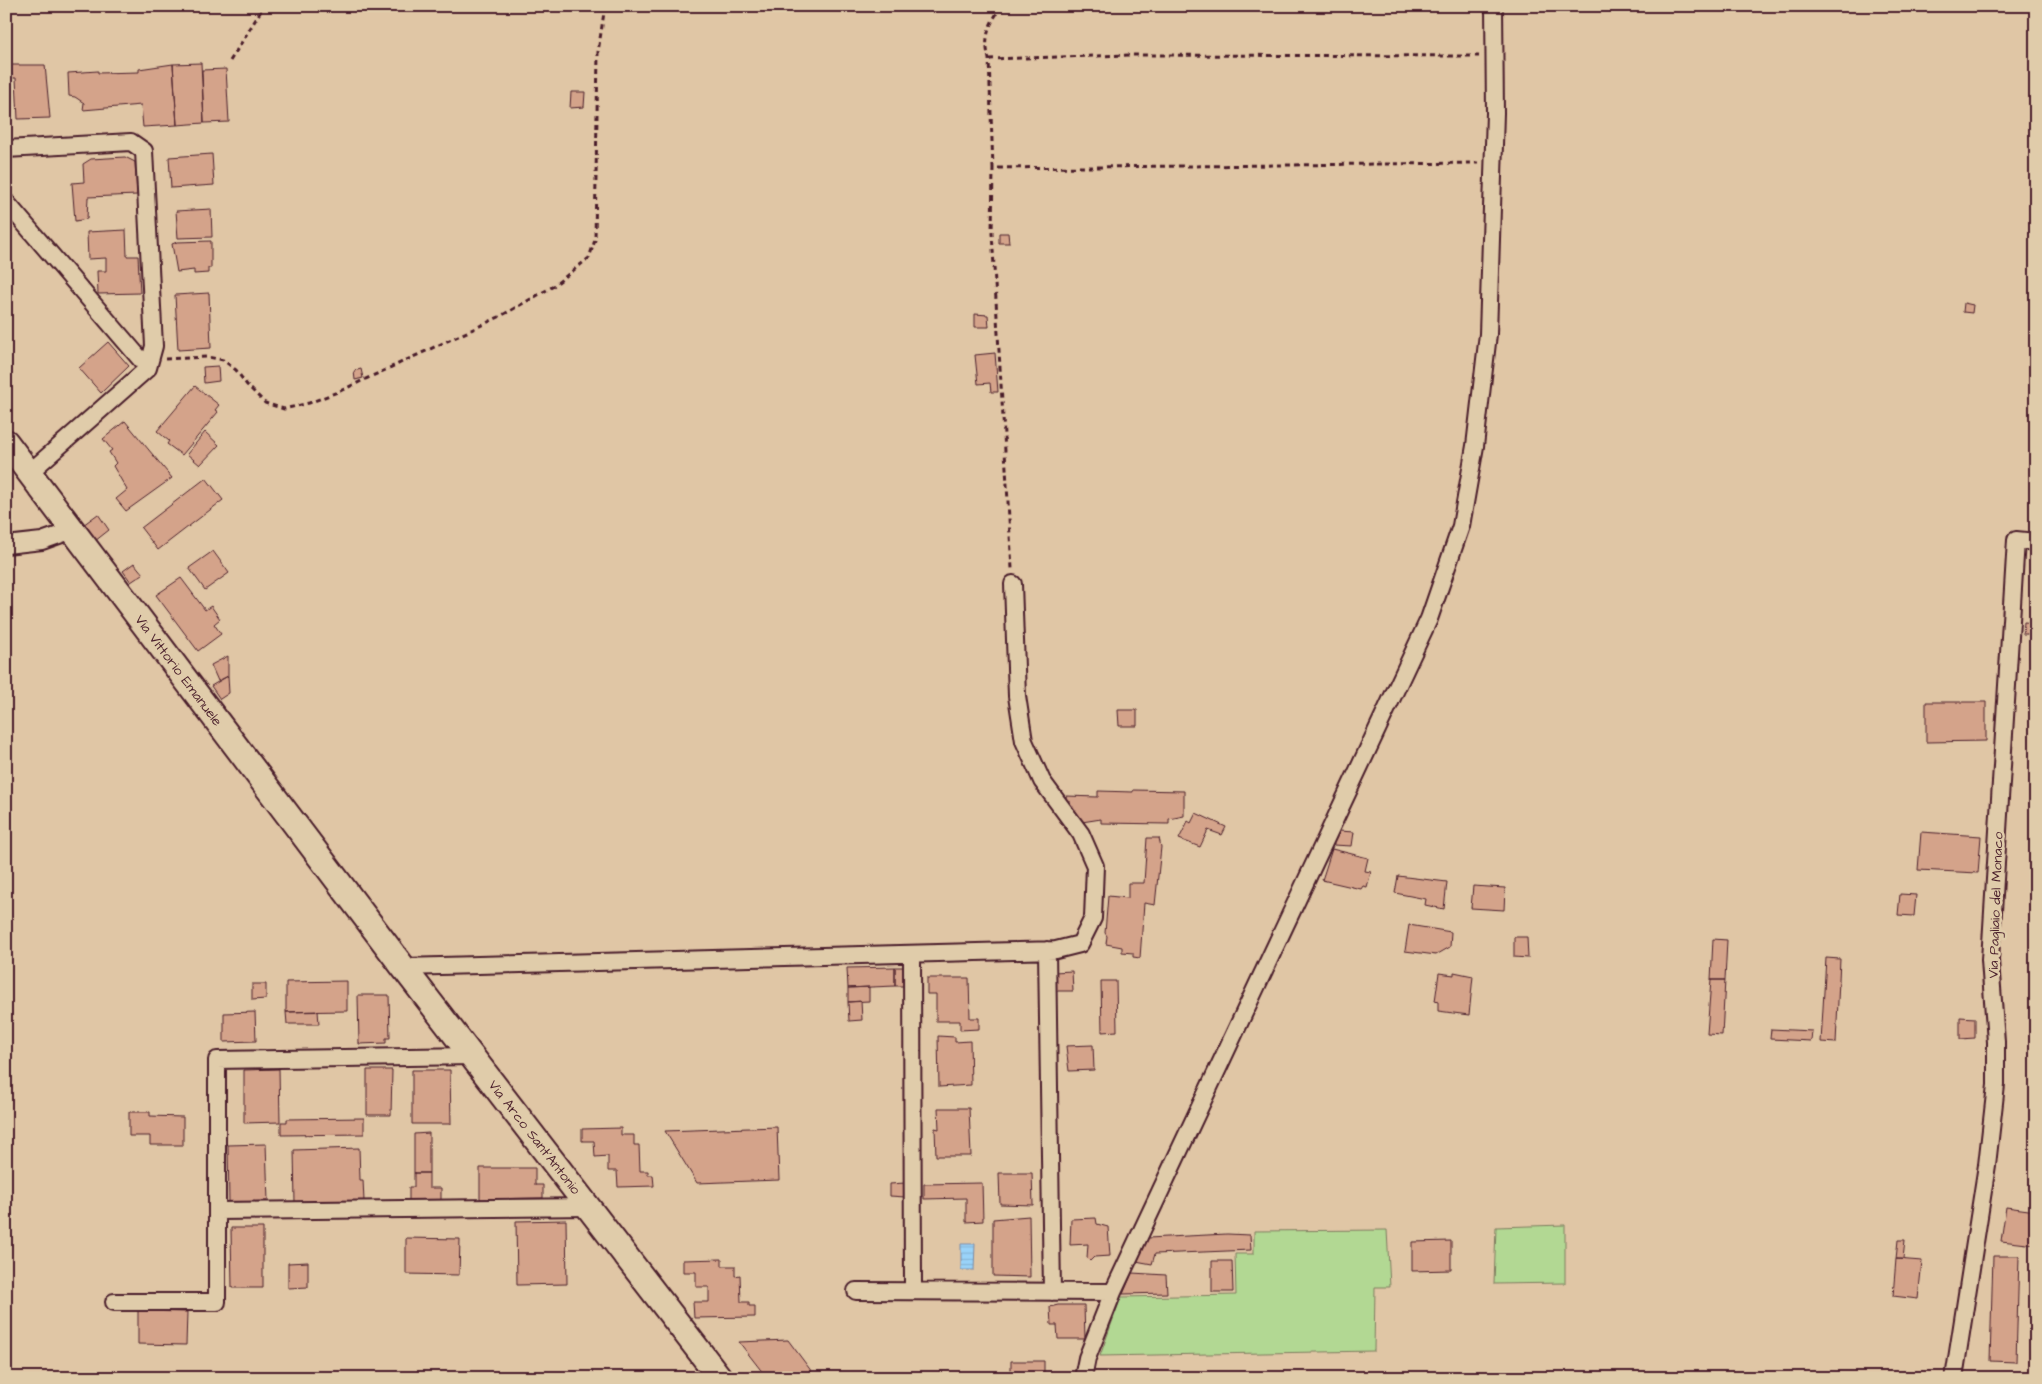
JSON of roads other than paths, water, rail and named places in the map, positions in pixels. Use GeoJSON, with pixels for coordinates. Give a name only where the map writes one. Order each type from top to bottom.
{"type":"FeatureCollection","features":[{"type":"Feature","properties":{"kind":"street"},"geometry":{"type":"LineString","coordinates":[[1083,1378],[1087,1358],[1113,1292],[1429,619],[1461,526],[1475,446],[1488,334],[1495,113],[1494,6]]}},
{"type":"Feature","properties":{"kind":"street"},"geometry":{"type":"LineString","coordinates":[[6,149],[131,142],[144,151],[154,346],[149,364],[30,472]]}},
{"type":"Feature","properties":{"kind":"street"},"geometry":{"type":"LineString","coordinates":[[6,202],[149,364]]}},
{"type":"Feature","properties":{"kind":"street","name":"Via Vittorio Emanuele"},"geometry":{"type":"LineString","coordinates":[[6,442],[350,898]]}},
{"type":"Feature","properties":{"kind":"street"},"geometry":{"type":"LineString","coordinates":[[6,545],[42,541],[73,530]]}},
{"type":"Feature","properties":{"kind":"street","name":"Via Pagliaio del Monaco"},"geometry":{"type":"LineString","coordinates":[[1954,1378],[1987,1165],[1996,1085],[1996,1042],[1990,960],[2016,540],[2036,542]]}},
{"type":"Feature","properties":{"kind":"street"},"geometry":{"type":"LineString","coordinates":[[403,967],[1047,950],[1080,944],[1093,918],[1095,866],[1081,834],[1042,781],[1024,741],[1017,696],[1013,584]]}},
{"type":"Feature","properties":{"kind":"street","name":"Via Arco Sant'Antonio"},"geometry":{"type":"LineString","coordinates":[[350,898],[720,1378]]}},
{"type":"Feature","properties":{"kind":"street"},"geometry":{"type":"LineString","coordinates":[[1047,950],[1052,1292]]}},
{"type":"Feature","properties":{"kind":"street"},"geometry":{"type":"LineString","coordinates":[[912,954],[912,1291]]}},
{"type":"Feature","properties":{"kind":"street"},"geometry":{"type":"LineString","coordinates":[[114,1302],[217,1302],[219,1210],[217,1060],[472,1056]]}},
{"type":"Feature","properties":{"kind":"street"},"geometry":{"type":"LineString","coordinates":[[219,1210],[590,1208]]}},
{"type":"Feature","properties":{"kind":"street"},"geometry":{"type":"LineString","coordinates":[[856,1291],[1113,1292]]}},
{"type":"Feature","properties":{"kind":"water"},"geometry":{"type":"Polygon","coordinates":[[[961,1244],[975,1244],[974,1270],[961,1270],[961,1244]]]}}]}
